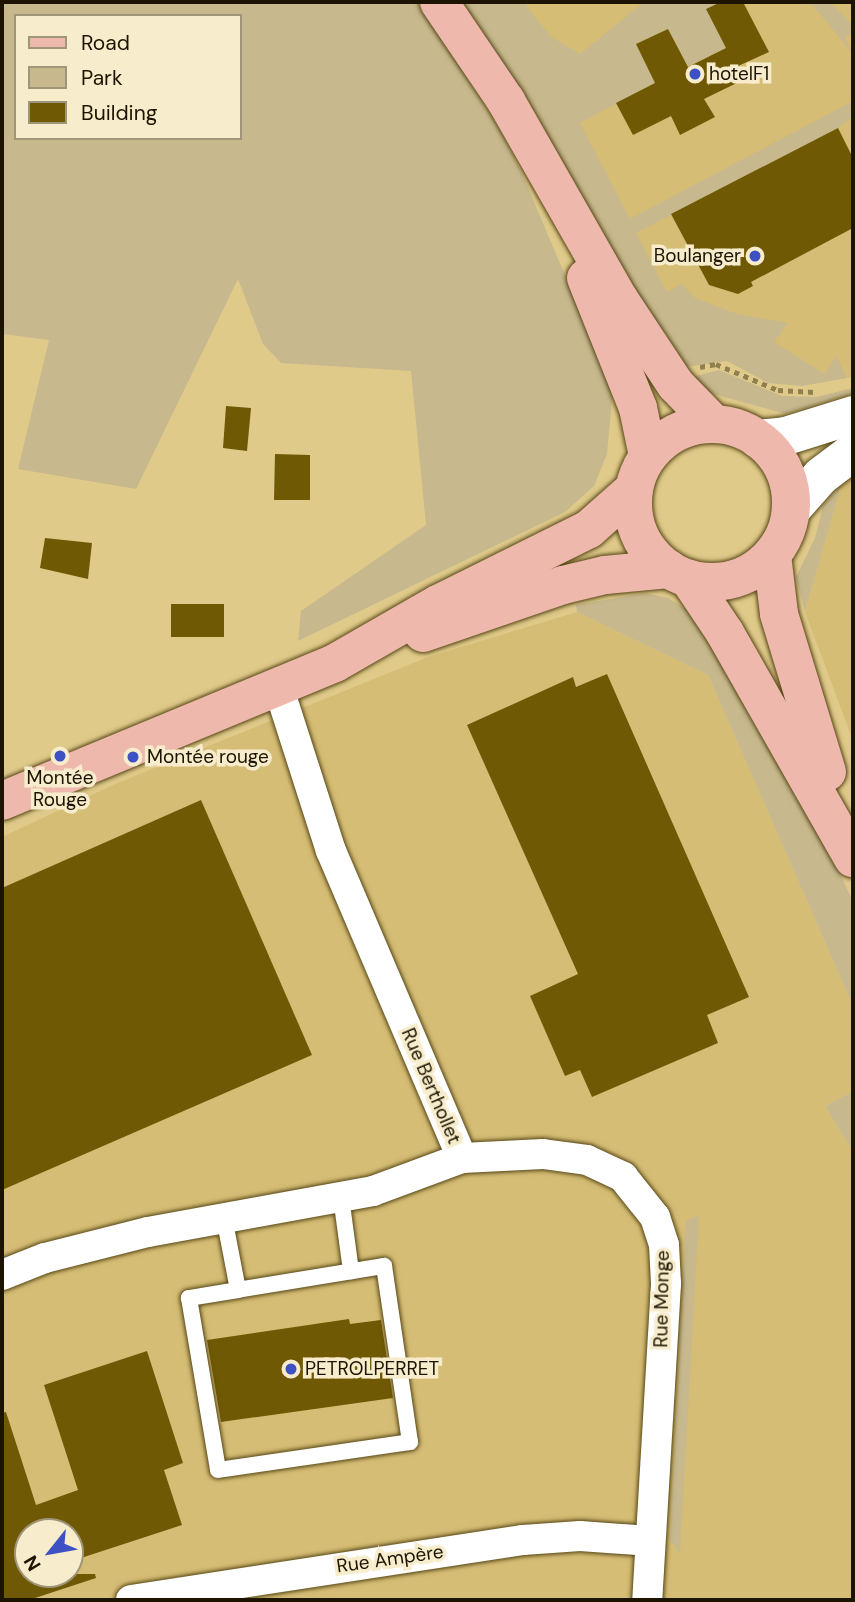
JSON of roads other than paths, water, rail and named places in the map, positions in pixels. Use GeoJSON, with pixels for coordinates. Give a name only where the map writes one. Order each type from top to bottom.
{"type":"FeatureCollection","features":[{"type":"Feature","properties":{"kind":"main road"},"geometry":{"type":"LineString","coordinates":[[439,2],[506,101],[566,209],[676,385],[714,424]]}},
{"type":"Feature","properties":{"kind":"main road"},"geometry":{"type":"LineString","coordinates":[[566,209],[574,248],[638,408],[640,534],[679,574],[725,633],[853,858]]}},
{"type":"Feature","properties":{"kind":"main road"},"geometry":{"type":"LineString","coordinates":[[758,439],[786,436],[853,415]]}},
{"type":"Feature","properties":{"kind":"main road"},"geometry":{"type":"LineString","coordinates":[[2,802],[335,663],[563,586],[606,575],[679,574],[734,579],[772,555],[787,529],[791,510],[787,476],[758,439],[738,428],[714,424],[670,435],[641,473],[589,529],[438,604],[335,663]]}},
{"type":"Feature","properties":{"kind":"main road"},"geometry":{"type":"LineString","coordinates":[[791,510],[821,476],[853,452]]}},
{"type":"Feature","properties":{"kind":"main road"},"geometry":{"type":"LineString","coordinates":[[772,555],[779,614],[810,726],[853,843]]}},
{"type":"Feature","properties":{"kind":"street","name":"Rue Berthollet"},"geometry":{"type":"LineString","coordinates":[[2,1275],[86,1246],[406,1182],[462,1158],[331,851],[278,686]]}},
{"type":"Feature","properties":{"kind":"street","name":"Rue Monge"},"geometry":{"type":"LineString","coordinates":[[462,1158],[531,1154],[587,1160],[623,1177],[655,1217],[664,1245],[666,1284],[647,1600]]}},
{"type":"Feature","properties":{"kind":"street","name":"Rue Ampère"},"geometry":{"type":"LineString","coordinates":[[131,1600],[523,1540],[580,1536],[650,1542]]}},
{"type":"Feature","properties":{"kind":"lane"},"geometry":{"type":"LineString","coordinates":[[341,1197],[351,1271]]}},
{"type":"Feature","properties":{"kind":"lane"},"geometry":{"type":"LineString","coordinates":[[224,1217],[238,1290]]}},
{"type":"Feature","properties":{"kind":"lane"},"geometry":{"type":"LineString","coordinates":[[384,1266],[410,1441],[218,1470],[189,1298],[238,1290],[384,1266]]}},
{"type":"Feature","properties":{"kind":"place","name":"hotelF1"},"geometry":{"type":"Point","coordinates":[695,74]}},
{"type":"Feature","properties":{"kind":"place","name":"Boulanger"},"geometry":{"type":"Point","coordinates":[755,256]}},
{"type":"Feature","properties":{"kind":"place","name":"Montée Rouge"},"geometry":{"type":"Point","coordinates":[60,756]}},
{"type":"Feature","properties":{"kind":"place","name":"Montée rouge"},"geometry":{"type":"Point","coordinates":[133,757]}},
{"type":"Feature","properties":{"kind":"place","name":"PETROLPERRET"},"geometry":{"type":"Point","coordinates":[291,1369]}}]}
